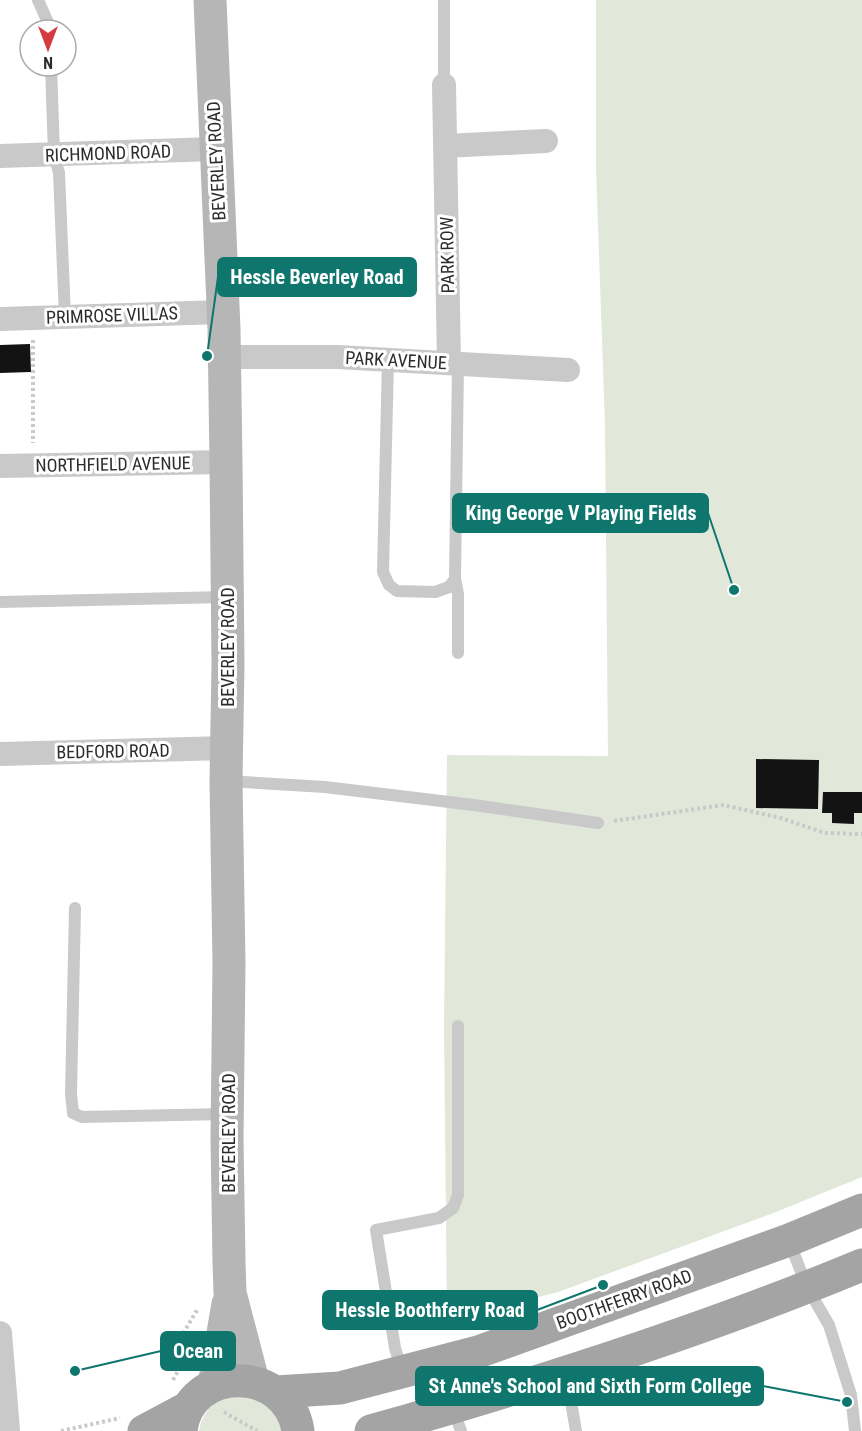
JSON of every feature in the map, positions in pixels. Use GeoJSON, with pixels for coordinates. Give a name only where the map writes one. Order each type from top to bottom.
{"type":"FeatureCollection","features":[{"type":"Feature","properties":{"kind":"main road","name":"BOOTHFERRY ROAD"},"geometry":{"type":"LineString","coordinates":[[214,1385],[233,1380],[265,1386],[340,1388],[478,1352],[789,1240],[862,1210]]}},
{"type":"Feature","properties":{"kind":"main road"},"geometry":{"type":"LineString","coordinates":[[371,1431],[457,1420],[570,1371],[807,1287],[862,1265]]}},
{"type":"Feature","properties":{"kind":"main road"},"geometry":{"type":"LineString","coordinates":[[144,1431],[214,1385]]}},
{"type":"Feature","properties":{"kind":"main road"},"geometry":{"type":"LineString","coordinates":[[265,1386],[289,1405],[297,1421],[298,1431]]}},
{"type":"Feature","properties":{"kind":"street","name":"BEVERLEY ROAD"},"geometry":{"type":"LineString","coordinates":[[210,0],[224,312],[228,597],[226,781],[230,1293],[214,1385]]}},
{"type":"Feature","properties":{"kind":"street","name":"PARK ROW"},"geometry":{"type":"LineString","coordinates":[[444,85],[454,364]]}},
{"type":"Feature","properties":{"kind":"street"},"geometry":{"type":"LineString","coordinates":[[445,146],[546,141]]}},
{"type":"Feature","properties":{"kind":"street","name":"RICHMOND ROAD"},"geometry":{"type":"LineString","coordinates":[[0,156],[216,149]]}},
{"type":"Feature","properties":{"kind":"street","name":"PRIMROSE VILLAS"},"geometry":{"type":"LineString","coordinates":[[0,319],[224,312]]}},
{"type":"Feature","properties":{"kind":"street","name":"PARK AVENUE"},"geometry":{"type":"LineString","coordinates":[[224,357],[338,357],[568,370]]}},
{"type":"Feature","properties":{"kind":"street","name":"NORTHFIELD AVENUE"},"geometry":{"type":"LineString","coordinates":[[0,466],[226,462]]}},
{"type":"Feature","properties":{"kind":"street","name":"BEDFORD ROAD"},"geometry":{"type":"LineString","coordinates":[[0,754],[226,748]]}},
{"type":"Feature","properties":{"kind":"street","name":"BEVERLEY ROAD"},"geometry":{"type":"LineString","coordinates":[[230,1293],[265,1386]]}},
{"type":"Feature","properties":{"kind":"street"},"geometry":{"type":"LineString","coordinates":[[0,1333],[8,1431]]}},
{"type":"Feature","properties":{"kind":"lane"},"geometry":{"type":"LineString","coordinates":[[38,0],[47,18]]}},
{"type":"Feature","properties":{"kind":"lane"},"geometry":{"type":"LineString","coordinates":[[444,0],[444,85]]}},
{"type":"Feature","properties":{"kind":"lane"},"geometry":{"type":"LineString","coordinates":[[51,78],[54,154],[59,173],[64,317]]}},
{"type":"Feature","properties":{"kind":"lane"},"geometry":{"type":"LineString","coordinates":[[388,360],[383,572],[389,585],[397,591],[435,592],[449,587],[455,579]]}},
{"type":"Feature","properties":{"kind":"lane"},"geometry":{"type":"LineString","coordinates":[[454,364],[455,579],[458,594],[458,653]]}},
{"type":"Feature","properties":{"kind":"lane"},"geometry":{"type":"LineString","coordinates":[[0,602],[228,597]]}},
{"type":"Feature","properties":{"kind":"lane"},"geometry":{"type":"LineString","coordinates":[[226,781],[325,787],[598,823]]}},
{"type":"Feature","properties":{"kind":"lane"},"geometry":{"type":"LineString","coordinates":[[75,908],[71,1094],[73,1113],[82,1117],[227,1114]]}},
{"type":"Feature","properties":{"kind":"lane"},"geometry":{"type":"LineString","coordinates":[[402,1372],[395,1347],[376,1230],[439,1218],[453,1208],[458,1195],[458,1026]]}},
{"type":"Feature","properties":{"kind":"lane"},"geometry":{"type":"LineString","coordinates":[[789,1240],[807,1287],[830,1325],[851,1395],[855,1431]]}},
{"type":"Feature","properties":{"kind":"lane"},"geometry":{"type":"LineString","coordinates":[[570,1371],[569,1390],[576,1431]]}},
{"type":"Feature","properties":{"kind":"path"},"geometry":{"type":"LineString","coordinates":[[33,318],[33,465]]}},
{"type":"Feature","properties":{"kind":"path"},"geometry":{"type":"LineString","coordinates":[[598,823],[723,805],[781,818],[825,833],[862,834]]}},
{"type":"Feature","properties":{"kind":"path"},"geometry":{"type":"LineString","coordinates":[[174,1349],[197,1310],[202,1314]]}},
{"type":"Feature","properties":{"kind":"path"},"geometry":{"type":"LineString","coordinates":[[181,1407],[192,1346]]}},
{"type":"Feature","properties":{"kind":"shaded area"},"geometry":{"type":"Polygon","coordinates":[[[596,0],[862,0],[862,1177],[776,1212],[558,1292],[447,1321],[444,1026],[447,755],[608,756],[605,425],[596,168],[596,0]]]}},
{"type":"Feature","properties":{"kind":"shaded area"},"geometry":{"type":"Polygon","coordinates":[[[253,1396],[274,1411],[282,1431],[199,1431],[206,1412],[218,1402],[234,1397],[253,1396]]]}},
{"type":"Feature","properties":{"kind":"building"},"geometry":{"type":"Polygon","coordinates":[[[30,344],[31,372],[0,373],[0,345],[30,344]]]}},
{"type":"Feature","properties":{"kind":"building"},"geometry":{"type":"Polygon","coordinates":[[[756,759],[819,760],[818,809],[756,808],[756,759]]]}},
{"type":"Feature","properties":{"kind":"building"},"geometry":{"type":"Polygon","coordinates":[[[823,792],[862,792],[862,813],[854,813],[854,824],[832,823],[832,813],[822,813],[823,792]]]}},
{"type":"Feature","properties":{"kind":"place","name":"Hessle Beverley Road"},"geometry":{"type":"Point","coordinates":[207,356]}},
{"type":"Feature","properties":{"kind":"place","name":"King George V Playing Fields"},"geometry":{"type":"Point","coordinates":[734,590]}},
{"type":"Feature","properties":{"kind":"place","name":"Hessle Boothferry Road"},"geometry":{"type":"Point","coordinates":[603,1285]}},
{"type":"Feature","properties":{"kind":"place","name":"Ocean"},"geometry":{"type":"Point","coordinates":[75,1371]}},
{"type":"Feature","properties":{"kind":"place","name":"St Anne's School and Sixth Form College"},"geometry":{"type":"Point","coordinates":[847,1402]}}]}
